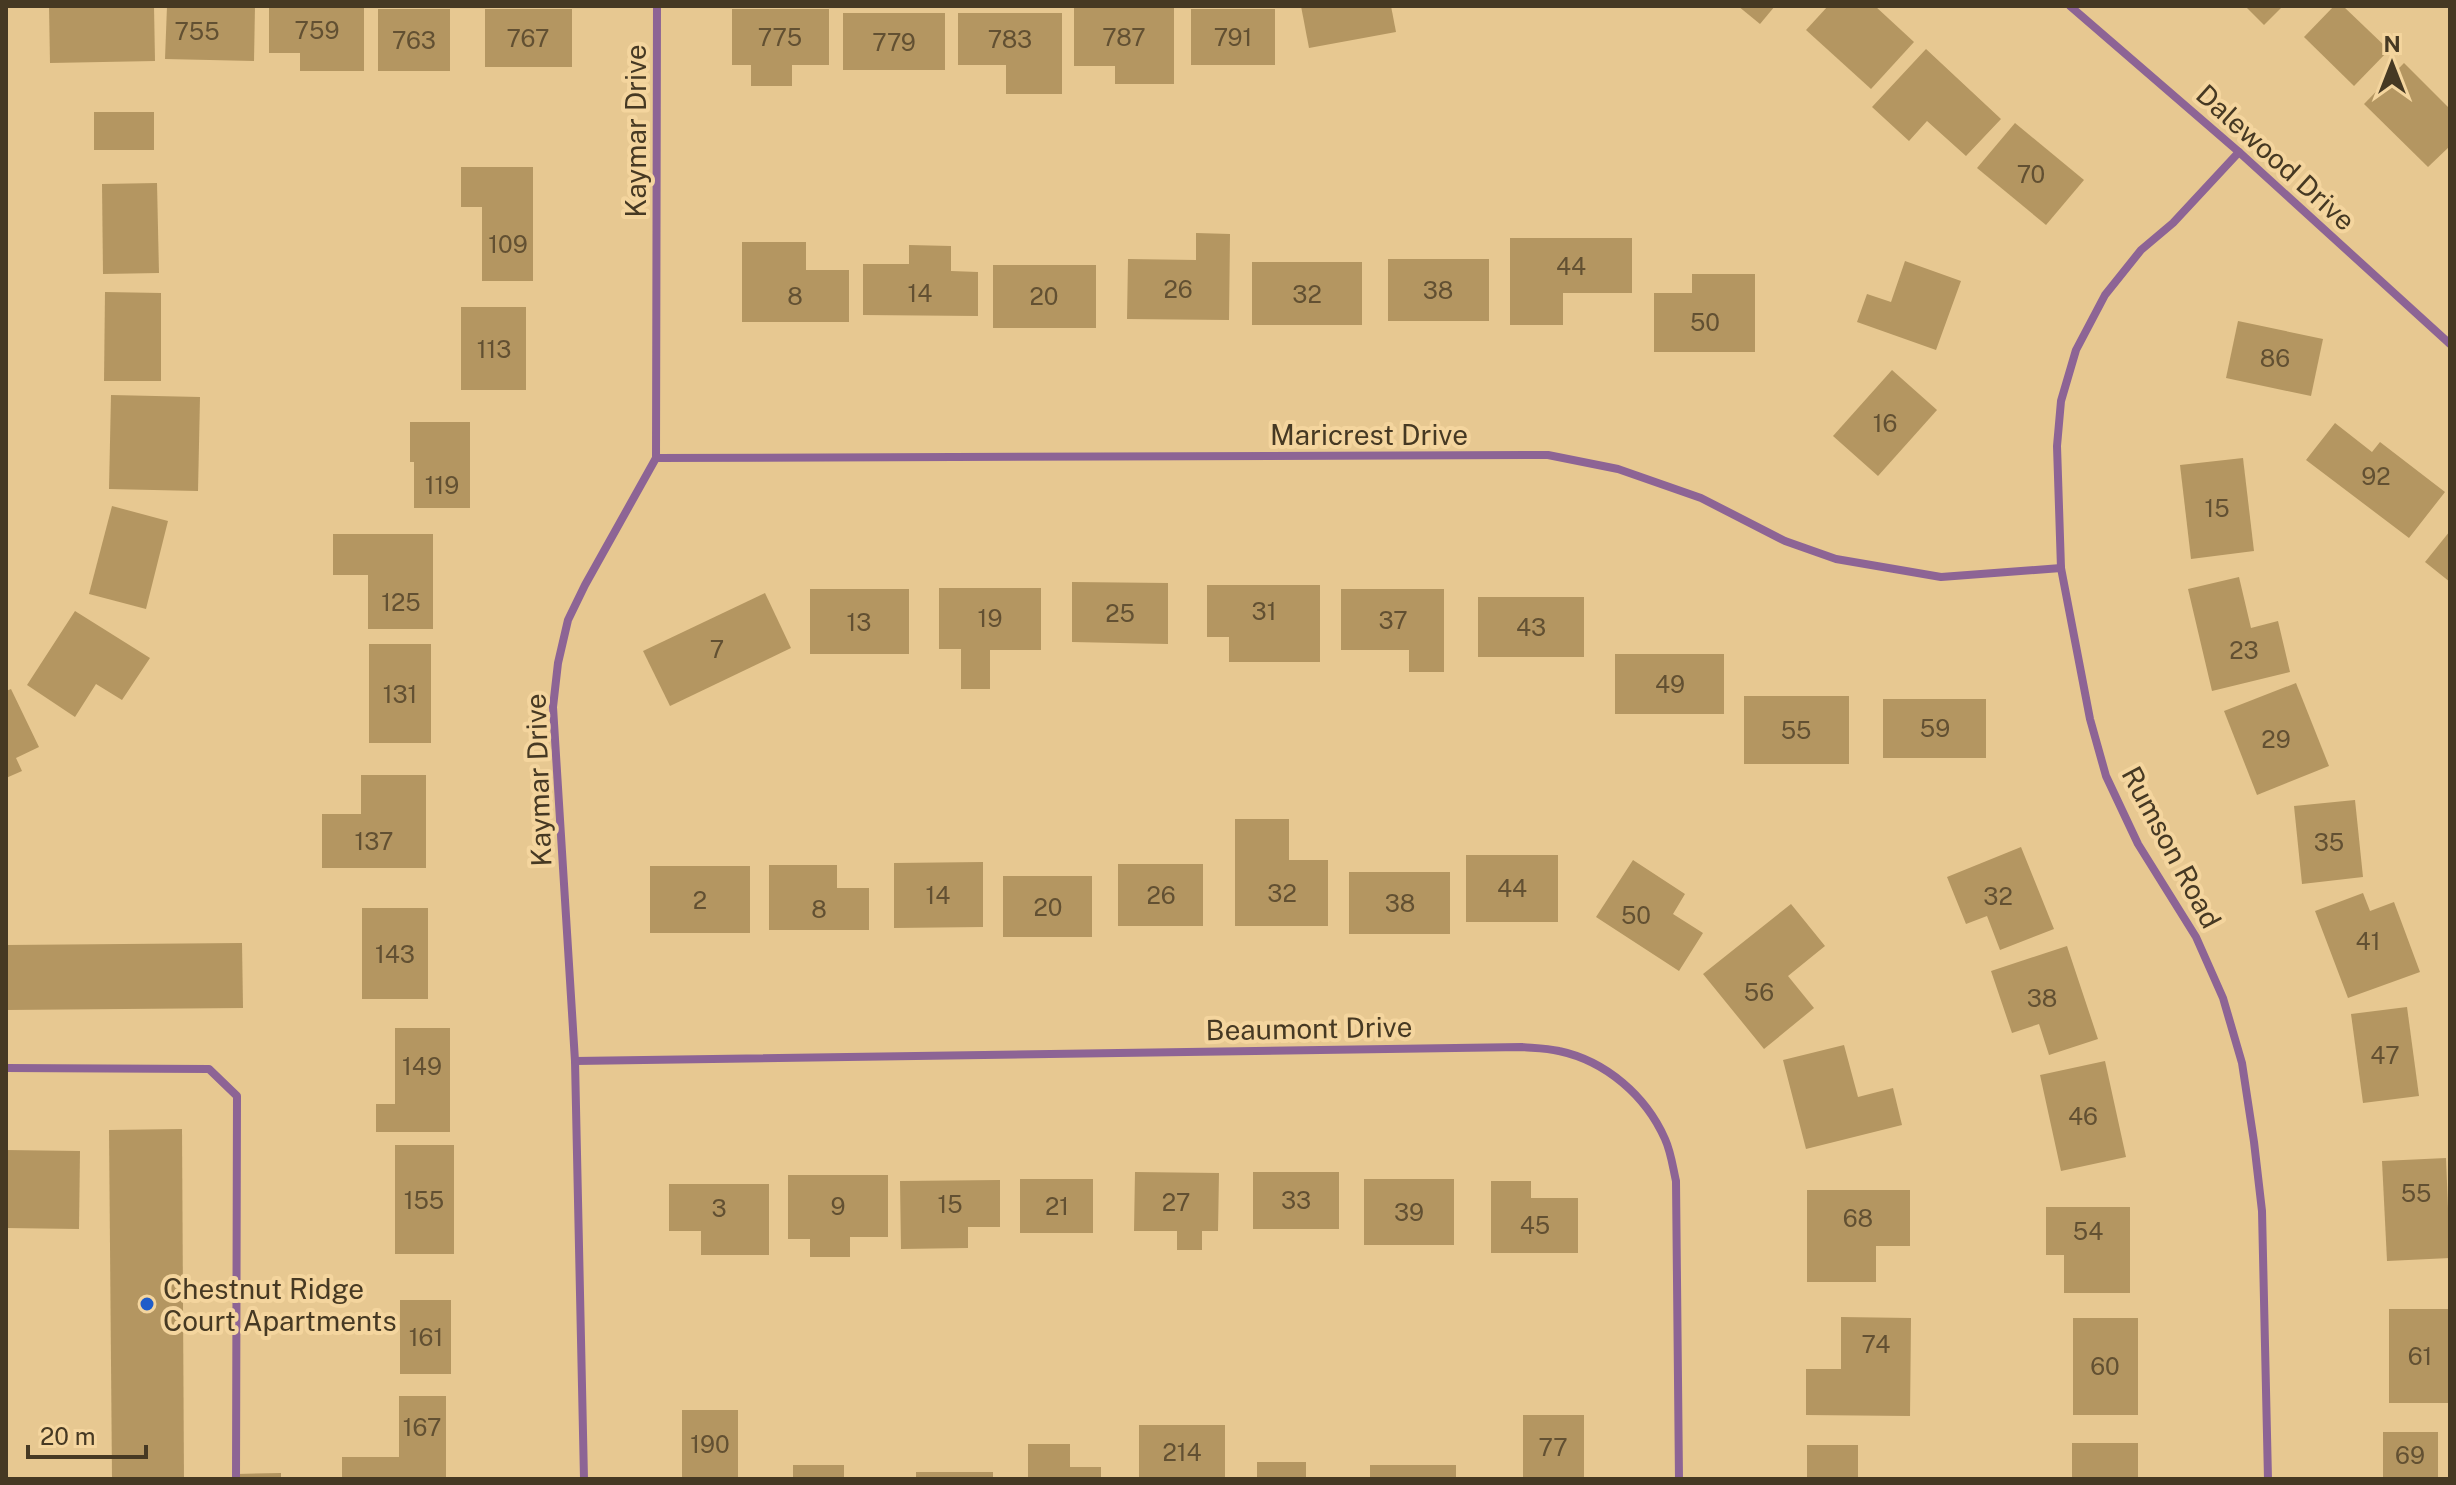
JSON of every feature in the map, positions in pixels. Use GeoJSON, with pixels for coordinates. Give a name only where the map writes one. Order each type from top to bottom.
{"type":"FeatureCollection","features":[{"type":"Feature","properties":{"kind":"street","name":"Kaymar Drive"},"geometry":{"type":"LineString","coordinates":[[584,1479],[575,1061],[553,707],[558,663],[568,620],[656,458],[657,6]]}},
{"type":"Feature","properties":{"kind":"street","name":"Dalewood Drive"},"geometry":{"type":"LineString","coordinates":[[2070,6],[2239,152],[2450,344]]}},
{"type":"Feature","properties":{"kind":"street","name":"Rumson Road"},"geometry":{"type":"LineString","coordinates":[[2239,152],[2173,223],[2141,250],[2105,295],[2076,350],[2061,401],[2057,446],[2061,568],[2090,719],[2106,776],[2138,844],[2196,937],[2223,998],[2242,1063],[2262,1211],[2268,1479]]}},
{"type":"Feature","properties":{"kind":"street","name":"Maricrest Drive"},"geometry":{"type":"LineString","coordinates":[[656,458],[1548,455],[1618,469],[1701,498],[1785,541],[1836,559],[1941,577],[2061,568]]}},
{"type":"Feature","properties":{"kind":"street","name":"Beaumont Drive"},"geometry":{"type":"LineString","coordinates":[[575,1061],[1522,1047],[1559,1050],[1593,1062],[1624,1082],[1648,1109],[1666,1141],[1676,1181],[1679,1479]]}},
{"type":"Feature","properties":{"kind":"street"},"geometry":{"type":"LineString","coordinates":[[6,1068],[209,1069],[237,1096],[236,1479]]}},
{"type":"Feature","properties":{"kind":"building"},"geometry":{"type":"Polygon","coordinates":[[[49,6],[154,6],[155,61],[50,63],[49,6]]]}},
{"type":"Feature","properties":{"kind":"building"},"geometry":{"type":"Polygon","coordinates":[[[167,6],[255,6],[254,61],[165,59],[167,6]]]}},
{"type":"Feature","properties":{"kind":"building"},"geometry":{"type":"Polygon","coordinates":[[[269,6],[364,6],[364,71],[300,71],[300,53],[269,53],[269,6]]]}},
{"type":"Feature","properties":{"kind":"building"},"geometry":{"type":"Polygon","coordinates":[[[1301,6],[1391,6],[1396,32],[1309,48],[1301,6]]]}},
{"type":"Feature","properties":{"kind":"building"},"geometry":{"type":"Polygon","coordinates":[[[1738,6],[1775,6],[1760,24],[1738,6]]]}},
{"type":"Feature","properties":{"kind":"building"},"geometry":{"type":"Polygon","coordinates":[[[1828,6],[1875,6],[1914,42],[1871,89],[1806,30],[1828,6]]]}},
{"type":"Feature","properties":{"kind":"building"},"geometry":{"type":"Polygon","coordinates":[[[2245,6],[2283,6],[2264,25],[2245,6]]]}},
{"type":"Feature","properties":{"kind":"building"},"geometry":{"type":"Polygon","coordinates":[[[2334,6],[2343,6],[2389,50],[2354,86],[2304,37],[2334,6]]]}},
{"type":"Feature","properties":{"kind":"building"},"geometry":{"type":"Polygon","coordinates":[[[1074,7],[1174,7],[1174,84],[1115,84],[1115,66],[1074,66],[1074,7]]]}},
{"type":"Feature","properties":{"kind":"building"},"geometry":{"type":"Polygon","coordinates":[[[378,9],[450,9],[450,71],[378,71],[378,9]]]}},
{"type":"Feature","properties":{"kind":"building"},"geometry":{"type":"Polygon","coordinates":[[[485,9],[572,9],[572,67],[485,67],[485,9]]]}},
{"type":"Feature","properties":{"kind":"building"},"geometry":{"type":"Polygon","coordinates":[[[732,9],[829,9],[829,65],[792,65],[792,86],[751,86],[751,65],[732,65],[732,9]]]}},
{"type":"Feature","properties":{"kind":"building"},"geometry":{"type":"Polygon","coordinates":[[[1191,9],[1275,9],[1275,65],[1191,65],[1191,9]]]}},
{"type":"Feature","properties":{"kind":"building"},"geometry":{"type":"Polygon","coordinates":[[[843,13],[945,13],[945,70],[843,70],[843,13]]]}},
{"type":"Feature","properties":{"kind":"building"},"geometry":{"type":"Polygon","coordinates":[[[958,13],[1062,13],[1062,94],[1006,94],[1006,65],[958,65],[958,13]]]}},
{"type":"Feature","properties":{"kind":"building"},"geometry":{"type":"Polygon","coordinates":[[[1926,49],[2001,119],[1966,156],[1927,121],[1909,141],[1872,107],[1926,49]]]}},
{"type":"Feature","properties":{"kind":"building"},"geometry":{"type":"Polygon","coordinates":[[[2404,63],[2450,109],[2450,146],[2428,167],[2364,104],[2404,63]]]}},
{"type":"Feature","properties":{"kind":"building"},"geometry":{"type":"Polygon","coordinates":[[[94,112],[154,112],[154,150],[94,150],[94,112]]]}},
{"type":"Feature","properties":{"kind":"building"},"geometry":{"type":"Polygon","coordinates":[[[2015,123],[2084,180],[2046,225],[1977,168],[2015,123]]]}},
{"type":"Feature","properties":{"kind":"building"},"geometry":{"type":"Polygon","coordinates":[[[461,167],[533,167],[533,281],[482,281],[482,207],[461,207],[461,167]]]}},
{"type":"Feature","properties":{"kind":"building"},"geometry":{"type":"Polygon","coordinates":[[[157,183],[159,273],[103,274],[102,184],[157,183]]]}},
{"type":"Feature","properties":{"kind":"building"},"geometry":{"type":"Polygon","coordinates":[[[1196,233],[1230,234],[1229,320],[1127,319],[1128,259],[1196,260],[1196,233]]]}},
{"type":"Feature","properties":{"kind":"building"},"geometry":{"type":"Polygon","coordinates":[[[1510,238],[1632,238],[1632,293],[1563,293],[1563,325],[1510,325],[1510,238]]]}},
{"type":"Feature","properties":{"kind":"building"},"geometry":{"type":"Polygon","coordinates":[[[742,242],[806,242],[806,270],[849,270],[849,322],[742,322],[742,242]]]}},
{"type":"Feature","properties":{"kind":"building"},"geometry":{"type":"Polygon","coordinates":[[[909,245],[951,246],[951,271],[978,272],[978,316],[863,315],[863,264],[909,264],[909,245]]]}},
{"type":"Feature","properties":{"kind":"building"},"geometry":{"type":"Polygon","coordinates":[[[1388,259],[1489,259],[1489,321],[1388,321],[1388,259]]]}},
{"type":"Feature","properties":{"kind":"building"},"geometry":{"type":"Polygon","coordinates":[[[1905,261],[1961,281],[1936,350],[1857,322],[1867,294],[1891,302],[1905,261]]]}},
{"type":"Feature","properties":{"kind":"building"},"geometry":{"type":"Polygon","coordinates":[[[1252,262],[1362,262],[1362,325],[1252,325],[1252,262]]]}},
{"type":"Feature","properties":{"kind":"building"},"geometry":{"type":"Polygon","coordinates":[[[993,265],[1096,265],[1096,328],[993,328],[993,265]]]}},
{"type":"Feature","properties":{"kind":"building"},"geometry":{"type":"Polygon","coordinates":[[[1692,274],[1755,274],[1755,352],[1654,352],[1654,293],[1692,293],[1692,274]]]}},
{"type":"Feature","properties":{"kind":"building"},"geometry":{"type":"Polygon","coordinates":[[[105,292],[161,293],[161,381],[104,381],[105,292]]]}},
{"type":"Feature","properties":{"kind":"building"},"geometry":{"type":"Polygon","coordinates":[[[461,307],[526,307],[526,390],[461,390],[461,307]]]}},
{"type":"Feature","properties":{"kind":"building"},"geometry":{"type":"Polygon","coordinates":[[[2238,321],[2323,339],[2311,396],[2226,378],[2238,321]]]}},
{"type":"Feature","properties":{"kind":"building"},"geometry":{"type":"Polygon","coordinates":[[[1892,370],[1937,410],[1878,476],[1833,436],[1892,370]]]}},
{"type":"Feature","properties":{"kind":"building"},"geometry":{"type":"Polygon","coordinates":[[[111,395],[200,397],[198,491],[109,489],[111,395]]]}},
{"type":"Feature","properties":{"kind":"building"},"geometry":{"type":"Polygon","coordinates":[[[410,422],[470,422],[470,508],[414,508],[410,422]]]}},
{"type":"Feature","properties":{"kind":"building"},"geometry":{"type":"Polygon","coordinates":[[[2335,423],[2372,452],[2380,442],[2445,492],[2409,538],[2306,460],[2335,423]]]}},
{"type":"Feature","properties":{"kind":"building"},"geometry":{"type":"Polygon","coordinates":[[[2243,458],[2254,551],[2191,559],[2180,465],[2243,458]]]}},
{"type":"Feature","properties":{"kind":"building"},"geometry":{"type":"Polygon","coordinates":[[[112,506],[168,521],[146,609],[89,594],[112,506]]]}},
{"type":"Feature","properties":{"kind":"building"},"geometry":{"type":"Polygon","coordinates":[[[2450,531],[2450,582],[2425,562],[2450,531]]]}},
{"type":"Feature","properties":{"kind":"building"},"geometry":{"type":"Polygon","coordinates":[[[333,534],[433,534],[433,629],[368,629],[368,575],[333,575],[333,534]]]}},
{"type":"Feature","properties":{"kind":"building"},"geometry":{"type":"Polygon","coordinates":[[[2239,577],[2251,628],[2278,621],[2290,672],[2212,691],[2188,589],[2239,577]]]}},
{"type":"Feature","properties":{"kind":"building"},"geometry":{"type":"Polygon","coordinates":[[[1072,582],[1168,583],[1168,644],[1072,642],[1072,582]]]}},
{"type":"Feature","properties":{"kind":"building"},"geometry":{"type":"Polygon","coordinates":[[[1207,585],[1320,585],[1320,662],[1229,662],[1229,637],[1207,637],[1207,585]]]}},
{"type":"Feature","properties":{"kind":"building"},"geometry":{"type":"Polygon","coordinates":[[[939,588],[1041,588],[1041,650],[990,650],[990,689],[961,689],[961,649],[939,649],[939,588]]]}},
{"type":"Feature","properties":{"kind":"building"},"geometry":{"type":"Polygon","coordinates":[[[810,589],[909,589],[909,654],[810,654],[810,589]]]}},
{"type":"Feature","properties":{"kind":"building"},"geometry":{"type":"Polygon","coordinates":[[[1341,589],[1444,589],[1444,672],[1409,672],[1409,650],[1341,650],[1341,589]]]}},
{"type":"Feature","properties":{"kind":"building"},"geometry":{"type":"Polygon","coordinates":[[[765,593],[791,648],[670,706],[643,651],[765,593]]]}},
{"type":"Feature","properties":{"kind":"building"},"geometry":{"type":"Polygon","coordinates":[[[1478,597],[1584,597],[1584,657],[1478,657],[1478,597]]]}},
{"type":"Feature","properties":{"kind":"building"},"geometry":{"type":"Polygon","coordinates":[[[75,611],[150,658],[122,700],[96,684],[75,717],[27,685],[75,611]]]}},
{"type":"Feature","properties":{"kind":"building"},"geometry":{"type":"Polygon","coordinates":[[[369,644],[431,644],[431,743],[369,743],[369,644]]]}},
{"type":"Feature","properties":{"kind":"building"},"geometry":{"type":"Polygon","coordinates":[[[1615,654],[1724,654],[1724,714],[1615,714],[1615,654]]]}},
{"type":"Feature","properties":{"kind":"building"},"geometry":{"type":"Polygon","coordinates":[[[2296,683],[2329,766],[2257,795],[2224,711],[2296,683]]]}},
{"type":"Feature","properties":{"kind":"building"},"geometry":{"type":"Polygon","coordinates":[[[11,689],[39,747],[16,758],[22,771],[6,778],[6,691],[11,689]]]}},
{"type":"Feature","properties":{"kind":"building"},"geometry":{"type":"Polygon","coordinates":[[[1744,696],[1849,696],[1849,764],[1744,764],[1744,696]]]}},
{"type":"Feature","properties":{"kind":"building"},"geometry":{"type":"Polygon","coordinates":[[[1883,699],[1986,699],[1986,758],[1883,758],[1883,699]]]}},
{"type":"Feature","properties":{"kind":"building"},"geometry":{"type":"Polygon","coordinates":[[[361,775],[426,775],[426,868],[322,868],[322,814],[361,814],[361,775]]]}},
{"type":"Feature","properties":{"kind":"building"},"geometry":{"type":"Polygon","coordinates":[[[2355,800],[2363,877],[2302,884],[2294,806],[2355,800]]]}},
{"type":"Feature","properties":{"kind":"building"},"geometry":{"type":"Polygon","coordinates":[[[1235,819],[1289,819],[1289,860],[1328,860],[1328,926],[1235,926],[1235,819]]]}},
{"type":"Feature","properties":{"kind":"building"},"geometry":{"type":"Polygon","coordinates":[[[2021,847],[2054,929],[2000,950],[1987,916],[1966,924],[1947,877],[2021,847]]]}},
{"type":"Feature","properties":{"kind":"building"},"geometry":{"type":"Polygon","coordinates":[[[1466,855],[1558,855],[1558,922],[1466,922],[1466,855]]]}},
{"type":"Feature","properties":{"kind":"building"},"geometry":{"type":"Polygon","coordinates":[[[1633,860],[1685,894],[1673,914],[1703,933],[1679,971],[1596,917],[1633,860]]]}},
{"type":"Feature","properties":{"kind":"building"},"geometry":{"type":"Polygon","coordinates":[[[983,862],[983,927],[894,928],[894,863],[983,862]]]}},
{"type":"Feature","properties":{"kind":"building"},"geometry":{"type":"Polygon","coordinates":[[[1118,864],[1203,864],[1203,926],[1118,926],[1118,864]]]}},
{"type":"Feature","properties":{"kind":"building"},"geometry":{"type":"Polygon","coordinates":[[[769,865],[837,865],[837,888],[869,888],[869,930],[769,930],[769,865]]]}},
{"type":"Feature","properties":{"kind":"building"},"geometry":{"type":"Polygon","coordinates":[[[650,866],[750,866],[750,933],[650,933],[650,866]]]}},
{"type":"Feature","properties":{"kind":"building"},"geometry":{"type":"Polygon","coordinates":[[[1349,872],[1450,872],[1450,934],[1349,934],[1349,872]]]}},
{"type":"Feature","properties":{"kind":"building"},"geometry":{"type":"Polygon","coordinates":[[[1003,876],[1092,876],[1092,937],[1003,937],[1003,876]]]}},
{"type":"Feature","properties":{"kind":"building"},"geometry":{"type":"Polygon","coordinates":[[[2363,893],[2370,911],[2394,902],[2420,972],[2348,998],[2315,911],[2363,893]]]}},
{"type":"Feature","properties":{"kind":"building"},"geometry":{"type":"Polygon","coordinates":[[[1791,904],[1825,946],[1788,976],[1814,1008],[1764,1049],[1703,974],[1791,904]]]}},
{"type":"Feature","properties":{"kind":"building"},"geometry":{"type":"Polygon","coordinates":[[[362,908],[428,908],[428,999],[362,999],[362,908]]]}},
{"type":"Feature","properties":{"kind":"building"},"geometry":{"type":"Polygon","coordinates":[[[242,943],[243,1008],[6,1010],[6,945],[242,943]]]}},
{"type":"Feature","properties":{"kind":"building"},"geometry":{"type":"Polygon","coordinates":[[[2067,946],[2098,1039],[2049,1055],[2039,1024],[2012,1033],[1991,971],[2067,946]]]}},
{"type":"Feature","properties":{"kind":"building"},"geometry":{"type":"Polygon","coordinates":[[[2407,1007],[2419,1096],[2363,1103],[2351,1014],[2407,1007]]]}},
{"type":"Feature","properties":{"kind":"building"},"geometry":{"type":"Polygon","coordinates":[[[395,1028],[450,1028],[450,1132],[376,1132],[376,1104],[395,1104],[395,1028]]]}},
{"type":"Feature","properties":{"kind":"building"},"geometry":{"type":"Polygon","coordinates":[[[1844,1045],[1858,1097],[1893,1088],[1902,1125],[1806,1149],[1783,1060],[1844,1045]]]}},
{"type":"Feature","properties":{"kind":"building"},"geometry":{"type":"Polygon","coordinates":[[[2105,1061],[2126,1157],[2061,1171],[2040,1075],[2105,1061]]]}},
{"type":"Feature","properties":{"kind":"building","name":"Chestnut Ridge Court Apartments"},"geometry":{"type":"Polygon","coordinates":[[[182,1129],[184,1479],[112,1479],[109,1130],[182,1129]]]}},
{"type":"Feature","properties":{"kind":"building"},"geometry":{"type":"Polygon","coordinates":[[[395,1145],[454,1145],[454,1254],[395,1254],[395,1145]]]}},
{"type":"Feature","properties":{"kind":"building"},"geometry":{"type":"Polygon","coordinates":[[[6,1150],[80,1151],[79,1229],[6,1228],[6,1150]]]}},
{"type":"Feature","properties":{"kind":"building"},"geometry":{"type":"Polygon","coordinates":[[[2446,1158],[2450,1258],[2387,1261],[2382,1161],[2446,1158]]]}},
{"type":"Feature","properties":{"kind":"building"},"geometry":{"type":"Polygon","coordinates":[[[1135,1172],[1219,1173],[1218,1231],[1202,1231],[1202,1250],[1177,1250],[1177,1231],[1134,1231],[1135,1172]]]}},
{"type":"Feature","properties":{"kind":"building"},"geometry":{"type":"Polygon","coordinates":[[[1253,1172],[1339,1172],[1339,1229],[1253,1229],[1253,1172]]]}},
{"type":"Feature","properties":{"kind":"building"},"geometry":{"type":"Polygon","coordinates":[[[788,1175],[888,1175],[888,1237],[850,1237],[850,1257],[810,1257],[810,1239],[788,1239],[788,1175]]]}},
{"type":"Feature","properties":{"kind":"building"},"geometry":{"type":"Polygon","coordinates":[[[1020,1179],[1093,1179],[1093,1233],[1020,1233],[1020,1179]]]}},
{"type":"Feature","properties":{"kind":"building"},"geometry":{"type":"Polygon","coordinates":[[[1364,1179],[1454,1179],[1454,1245],[1364,1245],[1364,1179]]]}},
{"type":"Feature","properties":{"kind":"building"},"geometry":{"type":"Polygon","coordinates":[[[1000,1180],[1000,1227],[968,1227],[968,1248],[901,1249],[900,1181],[1000,1180]]]}},
{"type":"Feature","properties":{"kind":"building"},"geometry":{"type":"Polygon","coordinates":[[[1491,1181],[1531,1181],[1531,1198],[1578,1198],[1578,1253],[1491,1253],[1491,1181]]]}},
{"type":"Feature","properties":{"kind":"building"},"geometry":{"type":"Polygon","coordinates":[[[669,1184],[769,1184],[769,1255],[701,1255],[701,1231],[669,1231],[669,1184]]]}},
{"type":"Feature","properties":{"kind":"building"},"geometry":{"type":"Polygon","coordinates":[[[1807,1190],[1910,1190],[1910,1246],[1876,1246],[1876,1282],[1807,1282],[1807,1190]]]}},
{"type":"Feature","properties":{"kind":"building"},"geometry":{"type":"Polygon","coordinates":[[[2046,1207],[2130,1207],[2130,1293],[2064,1293],[2064,1255],[2046,1255],[2046,1207]]]}},
{"type":"Feature","properties":{"kind":"building"},"geometry":{"type":"Polygon","coordinates":[[[400,1300],[451,1300],[451,1374],[400,1374],[400,1300]]]}},
{"type":"Feature","properties":{"kind":"building"},"geometry":{"type":"Polygon","coordinates":[[[2389,1309],[2450,1309],[2450,1403],[2389,1403],[2389,1309]]]}},
{"type":"Feature","properties":{"kind":"building"},"geometry":{"type":"Polygon","coordinates":[[[1841,1317],[1911,1318],[1910,1416],[1806,1415],[1806,1369],[1841,1369],[1841,1317]]]}},
{"type":"Feature","properties":{"kind":"building"},"geometry":{"type":"Polygon","coordinates":[[[2073,1318],[2138,1318],[2138,1415],[2073,1415],[2073,1318]]]}},
{"type":"Feature","properties":{"kind":"building"},"geometry":{"type":"Polygon","coordinates":[[[399,1396],[446,1396],[446,1479],[342,1479],[342,1457],[399,1457],[399,1396]]]}},
{"type":"Feature","properties":{"kind":"building"},"geometry":{"type":"Polygon","coordinates":[[[682,1410],[738,1410],[738,1479],[682,1479],[682,1410]]]}},
{"type":"Feature","properties":{"kind":"building"},"geometry":{"type":"Polygon","coordinates":[[[1523,1415],[1584,1415],[1584,1479],[1523,1479],[1523,1415]]]}},
{"type":"Feature","properties":{"kind":"building"},"geometry":{"type":"Polygon","coordinates":[[[1139,1425],[1225,1425],[1225,1479],[1139,1479],[1139,1425]]]}},
{"type":"Feature","properties":{"kind":"building"},"geometry":{"type":"Polygon","coordinates":[[[2383,1432],[2438,1432],[2438,1479],[2383,1479],[2383,1432]]]}},
{"type":"Feature","properties":{"kind":"building"},"geometry":{"type":"Polygon","coordinates":[[[2072,1443],[2138,1443],[2138,1479],[2072,1479],[2072,1443]]]}},
{"type":"Feature","properties":{"kind":"building"},"geometry":{"type":"Polygon","coordinates":[[[1028,1444],[1070,1444],[1070,1467],[1101,1467],[1101,1479],[1028,1479],[1028,1444]]]}},
{"type":"Feature","properties":{"kind":"building"},"geometry":{"type":"Polygon","coordinates":[[[1807,1445],[1858,1445],[1858,1479],[1807,1479],[1807,1445]]]}},
{"type":"Feature","properties":{"kind":"building"},"geometry":{"type":"Polygon","coordinates":[[[1257,1462],[1306,1462],[1306,1479],[1257,1479],[1257,1462]]]}},
{"type":"Feature","properties":{"kind":"building"},"geometry":{"type":"Polygon","coordinates":[[[793,1465],[844,1465],[844,1479],[793,1479],[793,1465]]]}},
{"type":"Feature","properties":{"kind":"building"},"geometry":{"type":"Polygon","coordinates":[[[1370,1465],[1456,1465],[1456,1479],[1370,1479],[1370,1465]]]}},
{"type":"Feature","properties":{"kind":"building"},"geometry":{"type":"Polygon","coordinates":[[[916,1472],[993,1472],[993,1479],[916,1479],[916,1472]]]}},
{"type":"Feature","properties":{"kind":"building"},"geometry":{"type":"Polygon","coordinates":[[[281,1473],[281,1479],[237,1479],[237,1474],[281,1473]]]}},
{"type":"Feature","properties":{"kind":"place","name":"Chestnut Ridge Court Apartments"},"geometry":{"type":"Point","coordinates":[147,1304]}}]}
